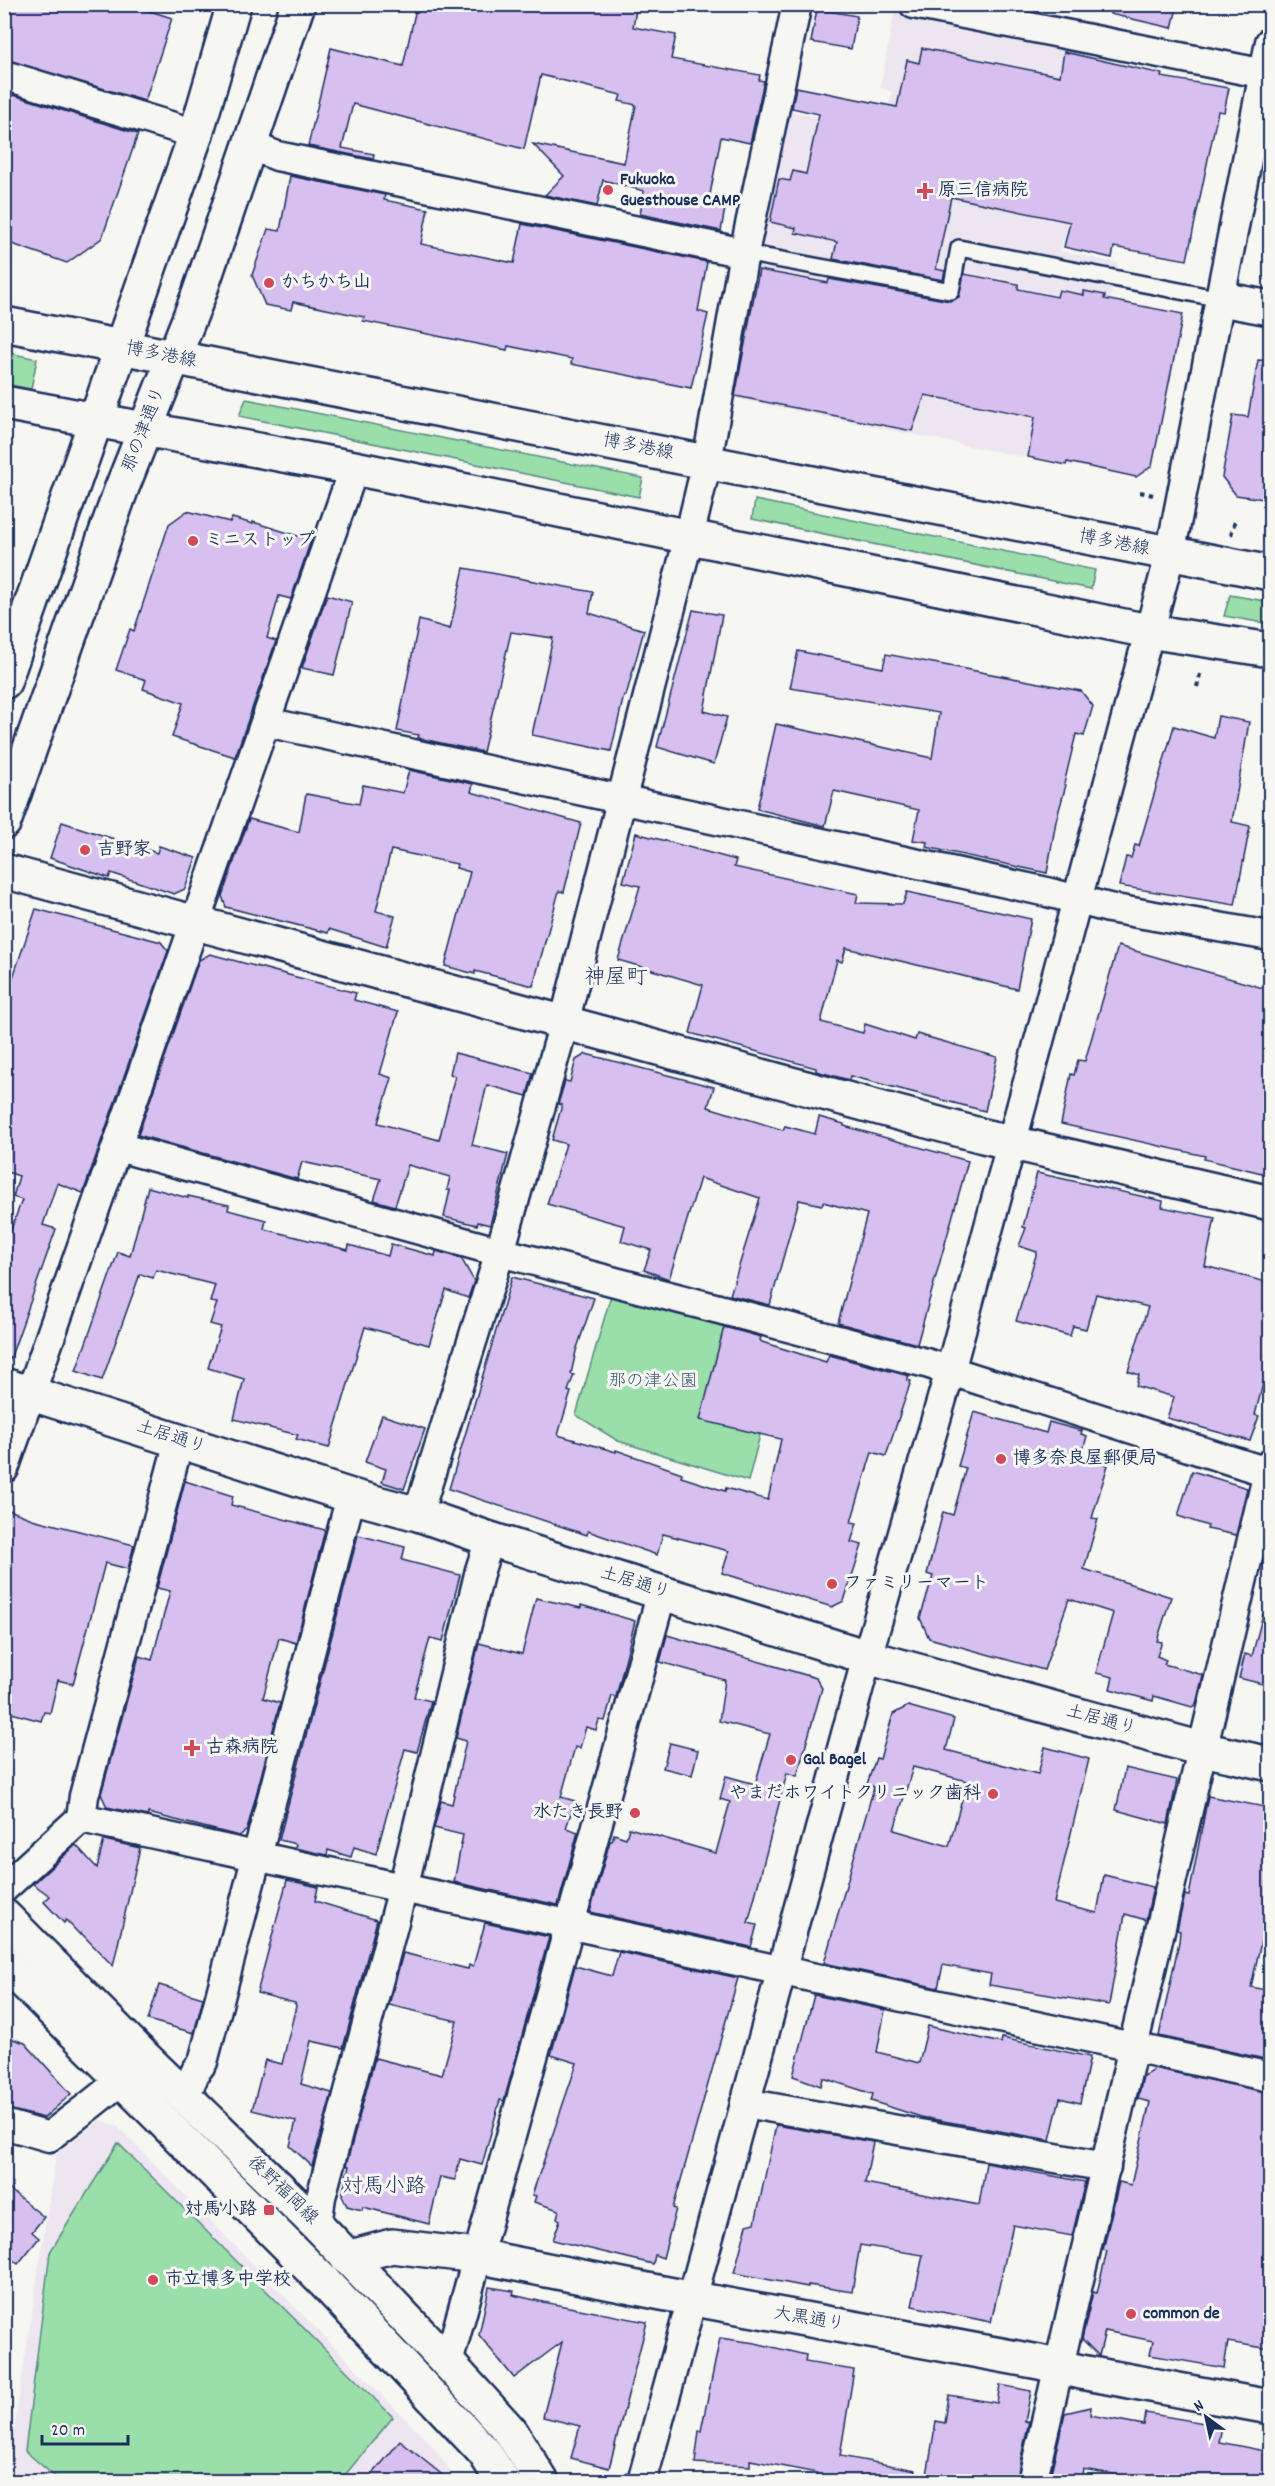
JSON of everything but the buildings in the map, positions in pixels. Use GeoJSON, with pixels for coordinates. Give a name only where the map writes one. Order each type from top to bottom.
{"type":"FeatureCollection","features":[{"type":"Feature","properties":{"kind":"main road"},"geometry":{"type":"LineString","coordinates":[[4,681],[196,134],[234,4]]}},
{"type":"Feature","properties":{"kind":"main road","name":"那の津通り"},"geometry":{"type":"LineString","coordinates":[[4,822],[121,490],[199,294],[297,4]]}},
{"type":"Feature","properties":{"kind":"main road"},"geometry":{"type":"LineString","coordinates":[[1221,299],[1270,309]]}},
{"type":"Feature","properties":{"kind":"main road","name":"博多港線"},"geometry":{"type":"LineString","coordinates":[[4,324],[1270,573]]}},
{"type":"Feature","properties":{"kind":"main road"},"geometry":{"type":"LineString","coordinates":[[4,403],[354,468],[1148,631],[1270,650]]}},
{"type":"Feature","properties":{"kind":"main road"},"geometry":{"type":"LineString","coordinates":[[4,871],[1012,1142],[1270,1203]]}},
{"type":"Feature","properties":{"kind":"main road","name":"土居通り"},"geometry":{"type":"LineString","coordinates":[[18,1390],[867,1657],[1202,1749],[1270,1764]]}},
{"type":"Feature","properties":{"kind":"main road","name":"後野福岡線"},"geometry":{"type":"LineString","coordinates":[[4,1916],[145,2058],[317,2225],[511,2432],[542,2481]]}},
{"type":"Feature","properties":{"kind":"main road","name":"後野福岡線"},"geometry":{"type":"LineString","coordinates":[[4,1962],[310,2268],[417,2379],[485,2453],[502,2481]]}},
{"type":"Feature","properties":{"kind":"main road","name":"大黒通り"},"geometry":{"type":"LineString","coordinates":[[347,2258],[392,2246],[477,2256],[692,2299],[1270,2407]]}},
{"type":"Feature","properties":{"kind":"street"},"geometry":{"type":"LineString","coordinates":[[418,1514],[500,1252],[564,1023],[689,537],[707,462],[744,253],[797,4]]}},
{"type":"Feature","properties":{"kind":"street"},"geometry":{"type":"LineString","coordinates":[[914,4],[1268,74]]}},
{"type":"Feature","properties":{"kind":"street"},"geometry":{"type":"LineString","coordinates":[[642,2481],[867,1657],[950,1371],[1170,555],[1268,74],[1270,42]]}},
{"type":"Feature","properties":{"kind":"street"},"geometry":{"type":"LineString","coordinates":[[4,75],[196,134]]}},
{"type":"Feature","properties":{"kind":"street"},"geometry":{"type":"LineString","coordinates":[[249,144],[277,156],[744,253]]}},
{"type":"Feature","properties":{"kind":"street"},"geometry":{"type":"LineString","coordinates":[[4,1469],[18,1390],[118,1147],[354,468]]}},
{"type":"Feature","properties":{"kind":"street"},"geometry":{"type":"LineString","coordinates":[[266,722],[622,798],[1109,908],[1270,936]]}},
{"type":"Feature","properties":{"kind":"street"},"geometry":{"type":"LineString","coordinates":[[118,1147],[500,1252],[926,1363],[1270,1470],[1202,1749],[1032,2481]]}},
{"type":"Feature","properties":{"kind":"street"},"geometry":{"type":"LineString","coordinates":[[4,1888],[81,1818],[84,1796],[179,1441]]}},
{"type":"Feature","properties":{"kind":"street"},"geometry":{"type":"LineString","coordinates":[[185,2096],[196,2071],[203,2062],[351,1496]]}},
{"type":"Feature","properties":{"kind":"street"},"geometry":{"type":"LineString","coordinates":[[317,2225],[321,2197],[403,1888],[480,1570],[490,1539]]}},
{"type":"Feature","properties":{"kind":"street"},"geometry":{"type":"LineString","coordinates":[[448,2363],[662,1592]]}},
{"type":"Feature","properties":{"kind":"street"},"geometry":{"type":"LineString","coordinates":[[81,1818],[1270,2077]]}},
{"type":"Feature","properties":{"kind":"street"},"geometry":{"type":"LineString","coordinates":[[4,2124],[49,2137],[122,2080],[145,2058]]}},
{"type":"Feature","properties":{"kind":"street"},"geometry":{"type":"LineString","coordinates":[[745,2103],[1106,2167]]}},
{"type":"Feature","properties":{"kind":"lane"},"geometry":{"type":"LineString","coordinates":[[744,253],[951,291],[959,248],[1221,299]]}},
{"type":"Feature","properties":{"kind":"path"},"geometry":{"type":"LineString","coordinates":[[1230,539],[1235,521]]}},
{"type":"Feature","properties":{"kind":"path"},"geometry":{"type":"LineString","coordinates":[[1197,687],[1203,666]]}},
{"type":"Feature","properties":{"kind":"shaded area","name":"原三信病院"},"geometry":{"type":"Polygon","coordinates":[[[895,10],[1113,56],[1060,251],[1118,263],[1073,467],[733,398],[788,111],[884,130],[892,92],[880,88],[895,10]]]}},
{"type":"Feature","properties":{"kind":"shaded area","name":"市立博多中学校"},"geometry":{"type":"Polygon","coordinates":[[[100,2120],[118,2127],[434,2448],[457,2481],[6,2482],[56,2154],[100,2120]]]}},
{"type":"Feature","properties":{"kind":"green space"},"geometry":{"type":"Polygon","coordinates":[[[5,352],[37,359],[31,389],[5,384],[5,352]]]}},
{"type":"Feature","properties":{"kind":"green space"},"geometry":{"type":"Polygon","coordinates":[[[246,399],[643,478],[639,497],[239,416],[246,399]]]}},
{"type":"Feature","properties":{"kind":"green space"},"geometry":{"type":"Polygon","coordinates":[[[755,500],[1095,570],[1091,589],[752,519],[755,500]]]}},
{"type":"Feature","properties":{"kind":"green space"},"geometry":{"type":"Polygon","coordinates":[[[1230,595],[1270,602],[1270,624],[1224,616],[1230,595]]]}},
{"type":"Feature","properties":{"kind":"green space","name":"那の津公園"},"geometry":{"type":"Polygon","coordinates":[[[612,1292],[736,1326],[709,1416],[760,1435],[748,1481],[618,1441],[576,1415],[612,1292]]]}},
{"type":"Feature","properties":{"kind":"green space","name":"市立博多中学校"},"geometry":{"type":"Polygon","coordinates":[[[118,2143],[393,2417],[340,2481],[60,2481],[25,2451],[50,2252],[118,2143]]]}},
{"type":"Feature","properties":{"kind":"place","name":"Fukuoka Guesthouse CAMP"},"geometry":{"type":"Point","coordinates":[608,190]}},
{"type":"Feature","properties":{"kind":"place","name":"原三信病院"},"geometry":{"type":"Point","coordinates":[925,191]}},
{"type":"Feature","properties":{"kind":"place","name":"かちかち山"},"geometry":{"type":"Point","coordinates":[269,283]}},
{"type":"Feature","properties":{"kind":"place","name":"ミニストップ"},"geometry":{"type":"Point","coordinates":[193,541]}},
{"type":"Feature","properties":{"kind":"place","name":"吉野家"},"geometry":{"type":"Point","coordinates":[85,850]}},
{"type":"Feature","properties":{"kind":"place","name":"博多奈良屋郵便局"},"geometry":{"type":"Point","coordinates":[1001,1459]}},
{"type":"Feature","properties":{"kind":"place","name":"ファミリーマート"},"geometry":{"type":"Point","coordinates":[832,1584]}},
{"type":"Feature","properties":{"kind":"place","name":"古森病院"},"geometry":{"type":"Point","coordinates":[192,1748]}},
{"type":"Feature","properties":{"kind":"place","name":"Gal Bagel"},"geometry":{"type":"Point","coordinates":[791,1760]}},
{"type":"Feature","properties":{"kind":"place","name":"やまだホワイトクリニック歯科"},"geometry":{"type":"Point","coordinates":[993,1794]}},
{"type":"Feature","properties":{"kind":"place","name":"水たき長野"},"geometry":{"type":"Point","coordinates":[635,1813]}},
{"type":"Feature","properties":{"kind":"place","name":"対馬小路"},"geometry":{"type":"Point","coordinates":[269,2210]}},
{"type":"Feature","properties":{"kind":"place","name":"市立博多中学校"},"geometry":{"type":"Point","coordinates":[153,2280]}},
{"type":"Feature","properties":{"kind":"place","name":"common de"},"geometry":{"type":"Point","coordinates":[1131,2314]}},
{"type":"Feature","properties":{"kind":"district","name":"神屋町"},"geometry":{"type":"Point","coordinates":[616,979]}},
{"type":"Feature","properties":{"kind":"district","name":"対馬小路"},"geometry":{"type":"Point","coordinates":[384,2188]}}]}
